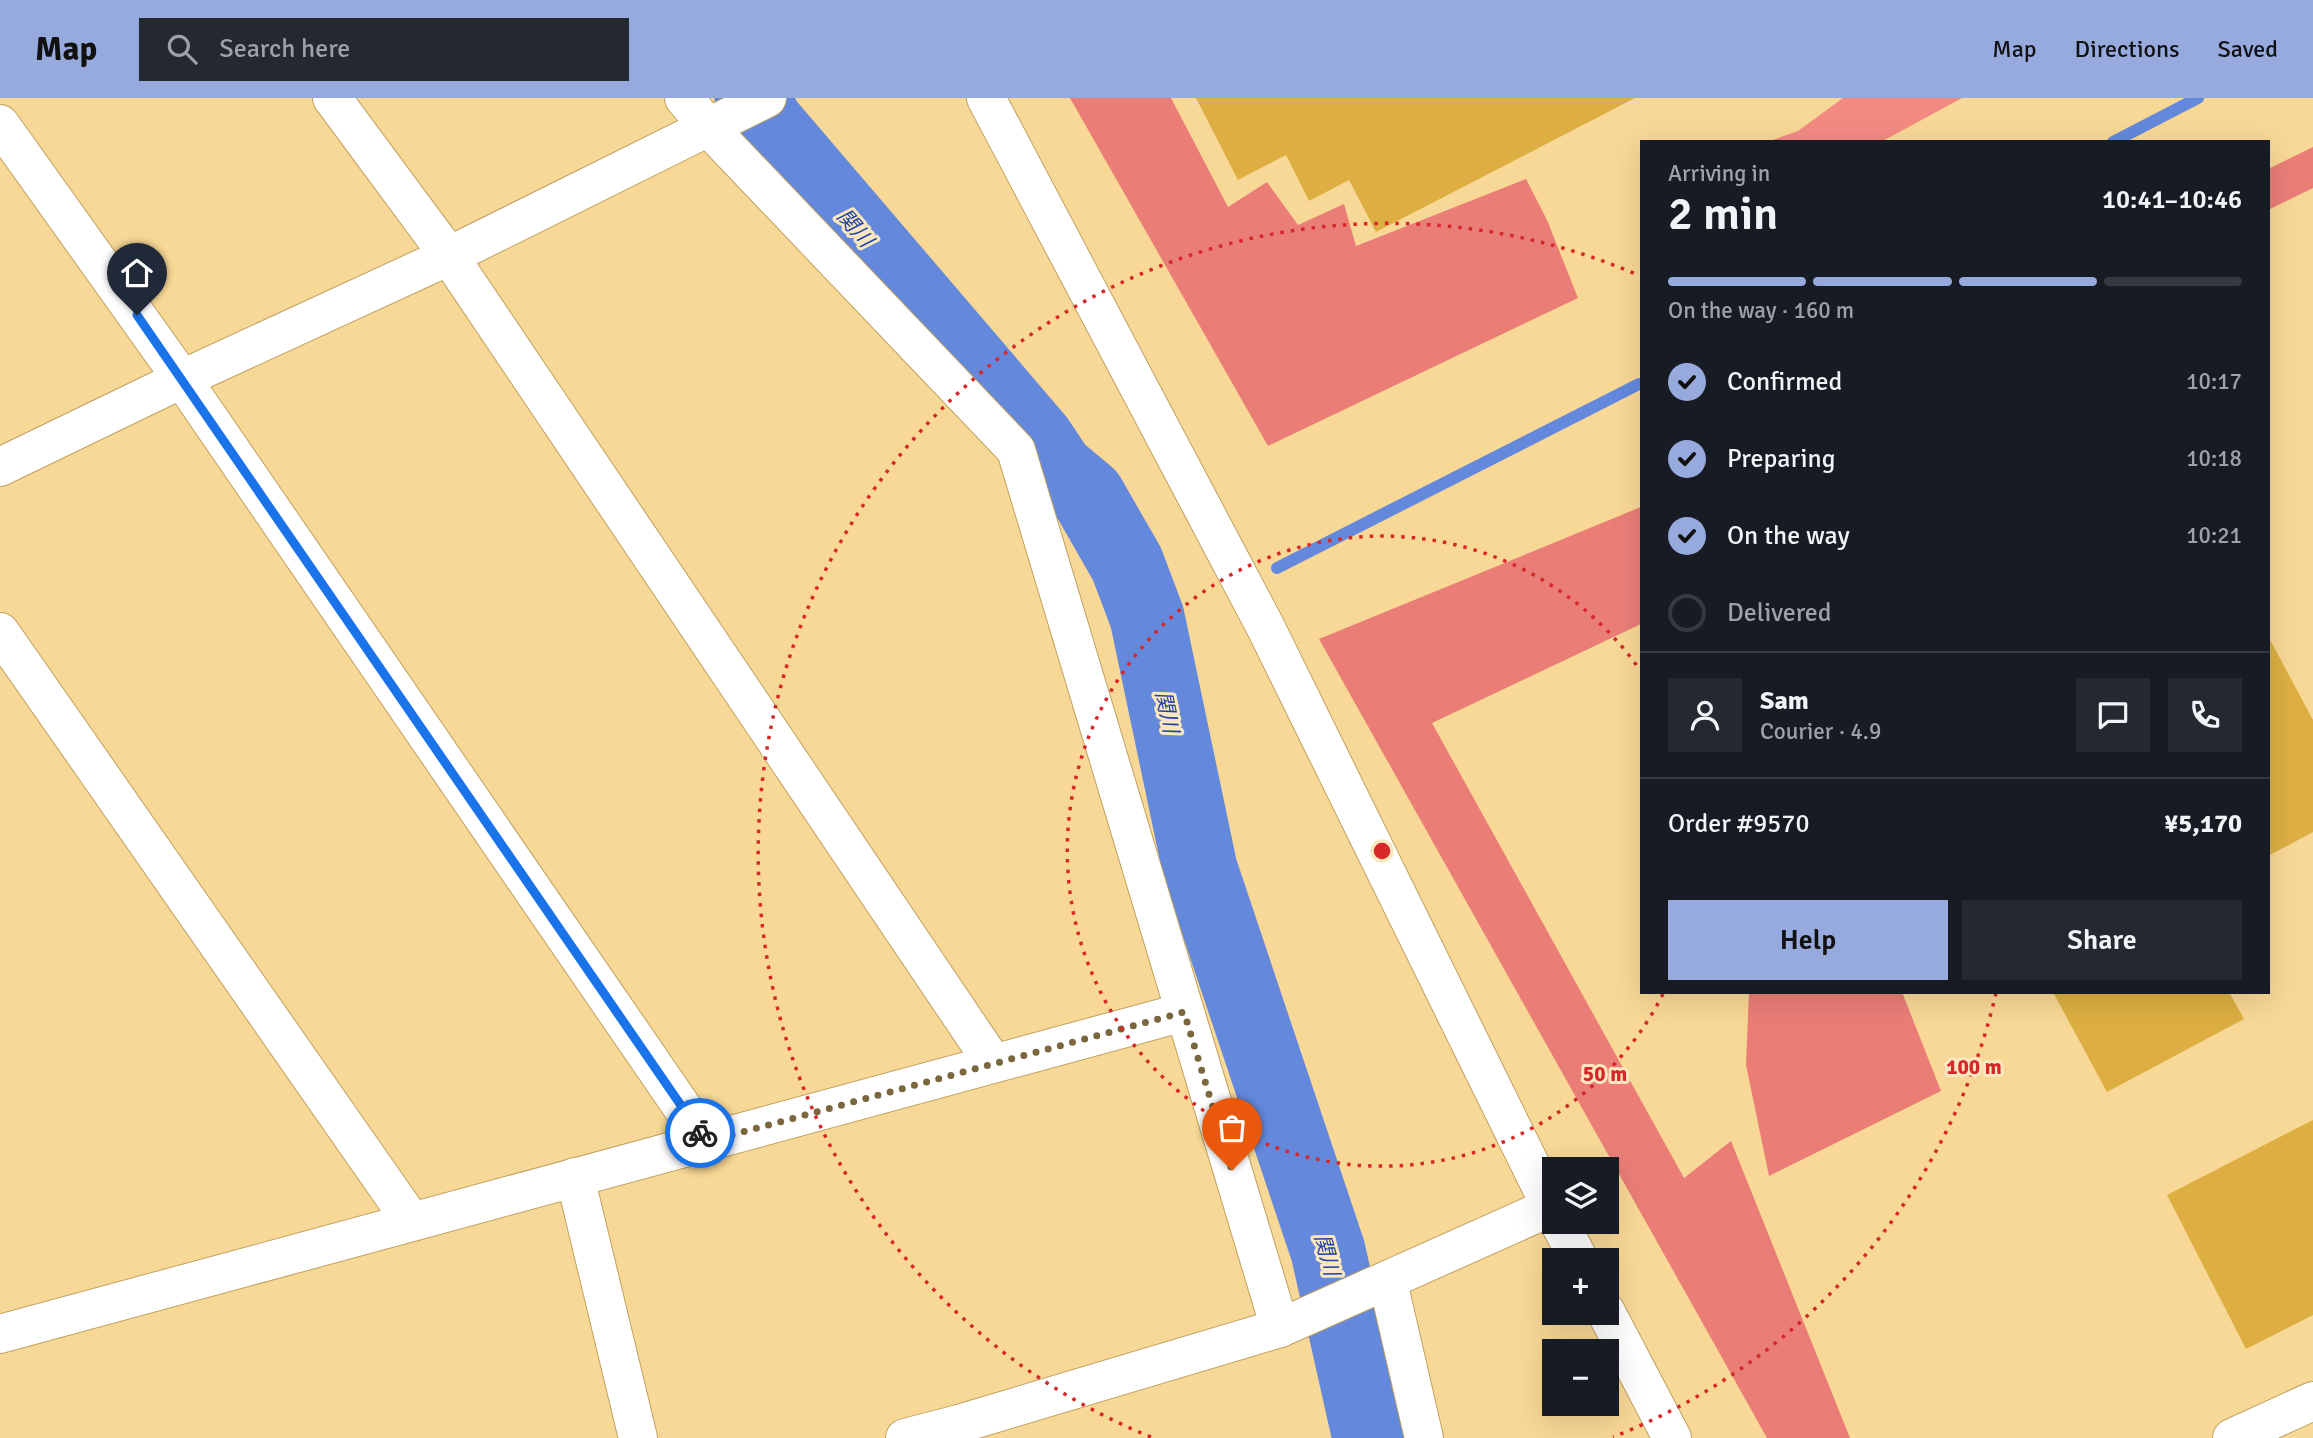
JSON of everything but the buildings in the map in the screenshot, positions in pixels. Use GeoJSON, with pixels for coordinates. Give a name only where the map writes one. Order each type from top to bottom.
{"type":"FeatureCollection","features":[{"type":"Feature","properties":{"kind":"street"},"geometry":{"type":"LineString","coordinates":[[332,98],[449,256],[993,1063]]}},
{"type":"Feature","properties":{"kind":"street"},"geometry":{"type":"LineString","coordinates":[[684,98],[709,128],[1016,450],[1184,1012],[1282,1327]]}},
{"type":"Feature","properties":{"kind":"street"},"geometry":{"type":"LineString","coordinates":[[0,467],[182,379],[449,256],[767,98]]}},
{"type":"Feature","properties":{"kind":"street"},"geometry":{"type":"LineString","coordinates":[[986,98],[1265,626],[1542,1188]]}},
{"type":"Feature","properties":{"kind":"street"},"geometry":{"type":"LineString","coordinates":[[0,124],[182,379],[706,1142]]}},
{"type":"Feature","properties":{"kind":"street"},"geometry":{"type":"LineString","coordinates":[[0,632],[412,1222]]}},
{"type":"Feature","properties":{"kind":"street"},"geometry":{"type":"LineString","coordinates":[[0,1334],[1184,1012]]}},
{"type":"Feature","properties":{"kind":"street"},"geometry":{"type":"LineString","coordinates":[[575,1177],[638,1438]]}},
{"type":"Feature","properties":{"kind":"street"},"geometry":{"type":"LineString","coordinates":[[905,1438],[962,1431],[1282,1327],[1542,1219]]}},
{"type":"Feature","properties":{"kind":"street"},"geometry":{"type":"LineString","coordinates":[[1386,1282],[1424,1438]]}},
{"type":"Feature","properties":{"kind":"street"},"geometry":{"type":"LineString","coordinates":[[1613,1325],[1672,1438]]}},
{"type":"Feature","properties":{"kind":"street"},"geometry":{"type":"LineString","coordinates":[[2232,1438],[2313,1401]]}},
{"type":"Feature","properties":{"kind":"shaded area"},"geometry":{"type":"Polygon","coordinates":[[[1070,98],[1171,98],[1228,207],[1267,182],[1298,225],[1344,204],[1356,246],[1526,179],[1547,220],[1578,298],[1268,446],[1070,98]]]}},
{"type":"Feature","properties":{"kind":"shaded area"},"geometry":{"type":"Polygon","coordinates":[[[1843,98],[1962,98],[1885,140],[1773,140],[1798,131],[1843,98]]]}},
{"type":"Feature","properties":{"kind":"shaded area"},"geometry":{"type":"Polygon","coordinates":[[[2313,147],[2313,188],[2270,209],[2270,168],[2313,147]]]}},
{"type":"Feature","properties":{"kind":"shaded area"},"geometry":{"type":"Polygon","coordinates":[[[1640,507],[1640,624],[1432,723],[1684,1178],[1731,1141],[1850,1438],[1767,1438],[1619,1174],[1619,1157],[1609,1157],[1319,639],[1640,507]]]}},
{"type":"Feature","properties":{"kind":"shaded area"},"geometry":{"type":"Polygon","coordinates":[[[1749,994],[1903,994],[1941,1091],[1769,1176],[1746,1065],[1749,994]]]}},
{"type":"Feature","properties":{"kind":"waterway","name":"関川"},"geometry":{"type":"LineString","coordinates":[[752,98],[766,123],[1037,440],[1057,470],[1088,496],[1127,564],[1147,617],[1200,869],[1328,1251],[1370,1438]]}},
{"type":"Feature","properties":{"kind":"waterway"},"geometry":{"type":"LineString","coordinates":[[2117,140],[2198,98]]}},
{"type":"Feature","properties":{"kind":"waterway"},"geometry":{"type":"LineString","coordinates":[[1277,568],[1639,384]]}},
{"type":"Feature","properties":{"kind":"way so far"},"geometry":{"type":"LineString","coordinates":[[700,1133],[706,1142],[1184,1012],[1232,1170]]}},
{"type":"Feature","properties":{"kind":"route"},"geometry":{"type":"LineString","coordinates":[[137,315],[700,1133]]}}]}
